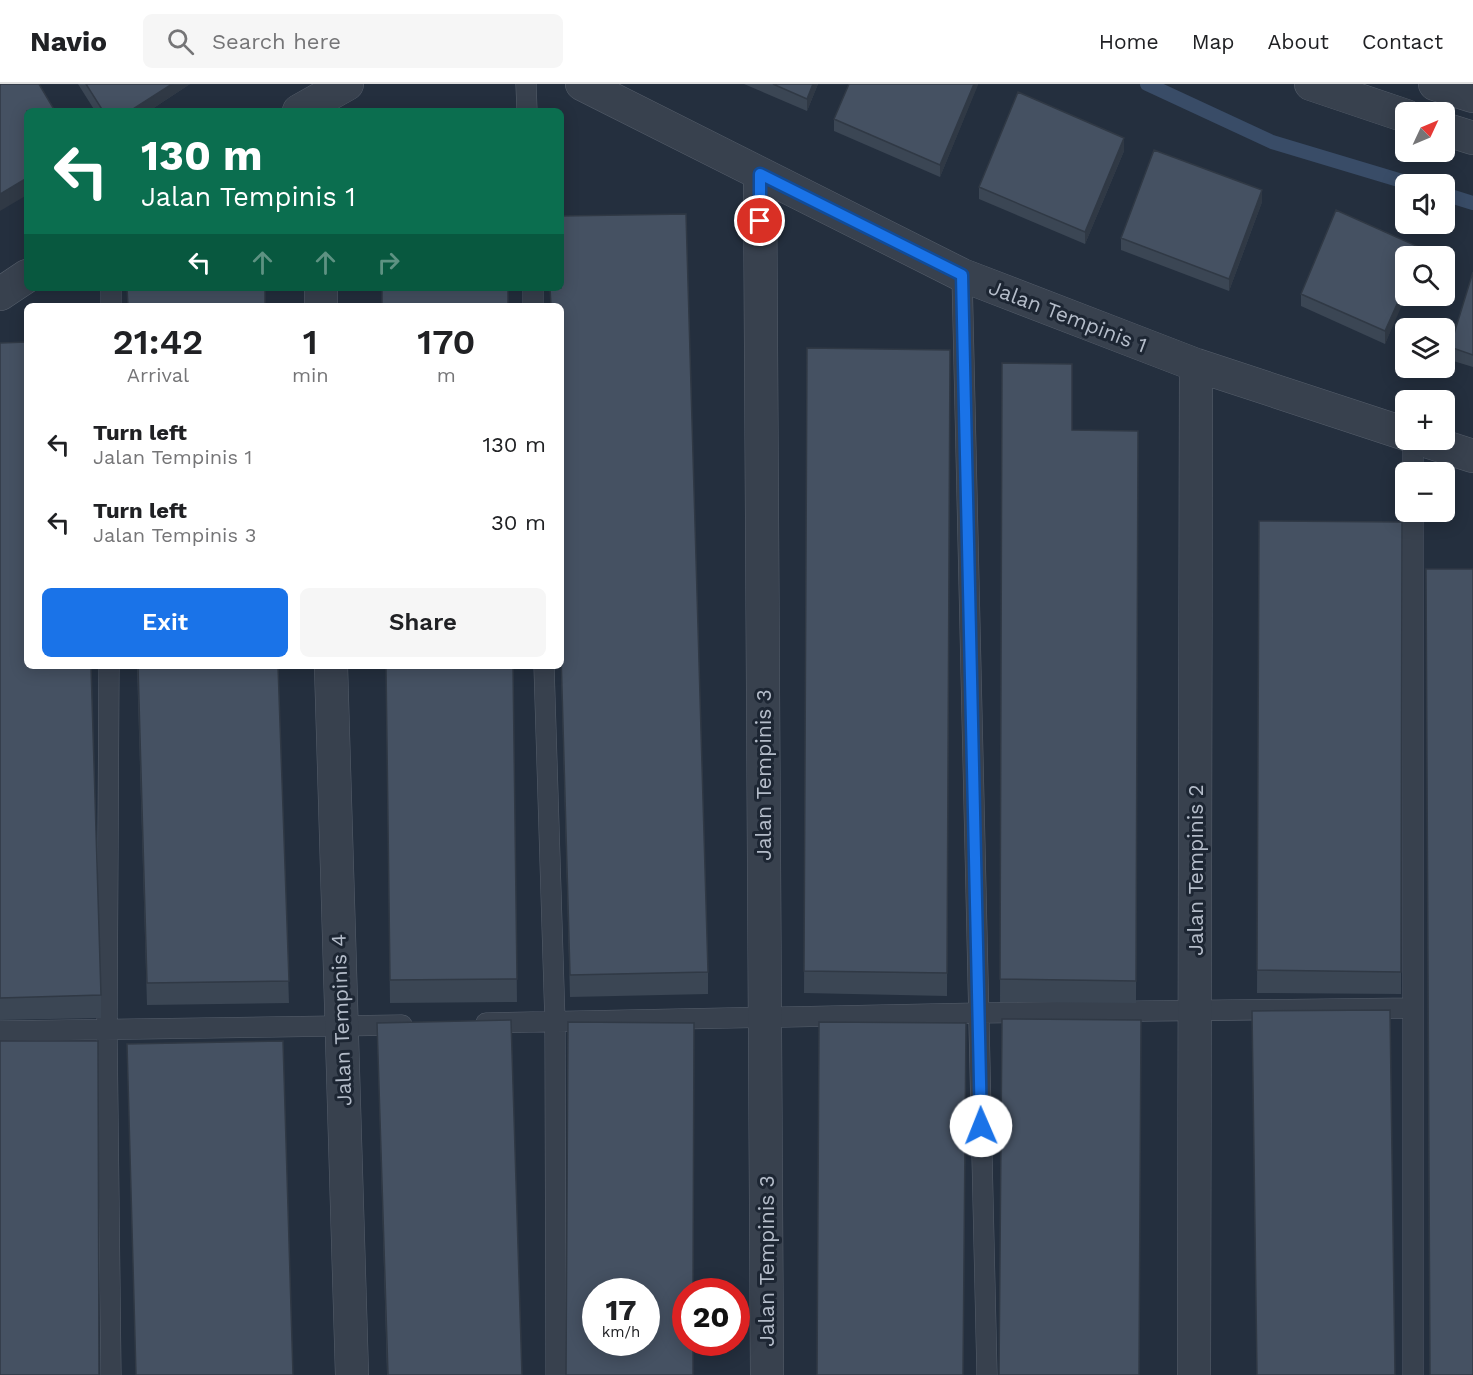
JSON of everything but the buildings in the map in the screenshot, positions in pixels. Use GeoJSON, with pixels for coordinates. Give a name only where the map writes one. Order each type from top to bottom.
{"type":"FeatureCollection","features":[{"type":"Feature","properties":{"kind":"street"},"geometry":{"type":"LineString","coordinates":[[310,108],[347,84]]}},
{"type":"Feature","properties":{"kind":"street","name":"Jalan Tempinis 1"},"geometry":{"type":"LineString","coordinates":[[582,84],[962,275],[1196,365],[1395,430]]}},
{"type":"Feature","properties":{"kind":"street"},"geometry":{"type":"LineString","coordinates":[[1435,84],[1473,96]]}},
{"type":"Feature","properties":{"kind":"street"},"geometry":{"type":"LineString","coordinates":[[1320,85],[1395,112]]}},
{"type":"Feature","properties":{"kind":"street"},"geometry":{"type":"LineString","coordinates":[[1455,132],[1473,138]]}},
{"type":"Feature","properties":{"kind":"street","name":"Jalan Tempinis 3"},"geometry":{"type":"LineString","coordinates":[[760,174],[767,1375]]}},
{"type":"Feature","properties":{"kind":"street"},"geometry":{"type":"LineString","coordinates":[[0,294],[24,278]]}},
{"type":"Feature","properties":{"kind":"street","name":"Jalan Tempinis 2"},"geometry":{"type":"LineString","coordinates":[[1194,1375],[1196,365]]}},
{"type":"Feature","properties":{"kind":"street"},"geometry":{"type":"LineString","coordinates":[[1454,450],[1473,456]]}},
{"type":"Feature","properties":{"kind":"street","name":"Jalan Tempinis 4"},"geometry":{"type":"LineString","coordinates":[[331,669],[352,1375]]}},
{"type":"Feature","properties":{"kind":"lane"},"geometry":{"type":"LineString","coordinates":[[526,84],[527,108]]}},
{"type":"Feature","properties":{"kind":"lane"},"geometry":{"type":"LineString","coordinates":[[962,275],[987,1375]]}},
{"type":"Feature","properties":{"kind":"lane"},"geometry":{"type":"LineString","coordinates":[[1413,522],[1413,1375]]}},
{"type":"Feature","properties":{"kind":"lane"},"geometry":{"type":"LineString","coordinates":[[109,669],[107,1030],[111,1375]]}},
{"type":"Feature","properties":{"kind":"lane"},"geometry":{"type":"LineString","coordinates":[[544,669],[555,1022],[556,1375]]}},
{"type":"Feature","properties":{"kind":"lane"},"geometry":{"type":"LineString","coordinates":[[472,1024],[979,1013],[1413,1008]]}},
{"type":"Feature","properties":{"kind":"lane"},"geometry":{"type":"LineString","coordinates":[[0,1032],[424,1024]]}},
{"type":"Feature","properties":{"kind":"waterway"},"geometry":{"type":"LineString","coordinates":[[1147,84],[1272,142],[1395,179]]}},
{"type":"Feature","properties":{"kind":"waterway"},"geometry":{"type":"LineString","coordinates":[[1455,197],[1473,203]]}},
{"type":"Feature","properties":{"kind":"route"},"geometry":{"type":"LineString","coordinates":[[760,221],[760,174],[962,275],[981,1126]]}}]}
